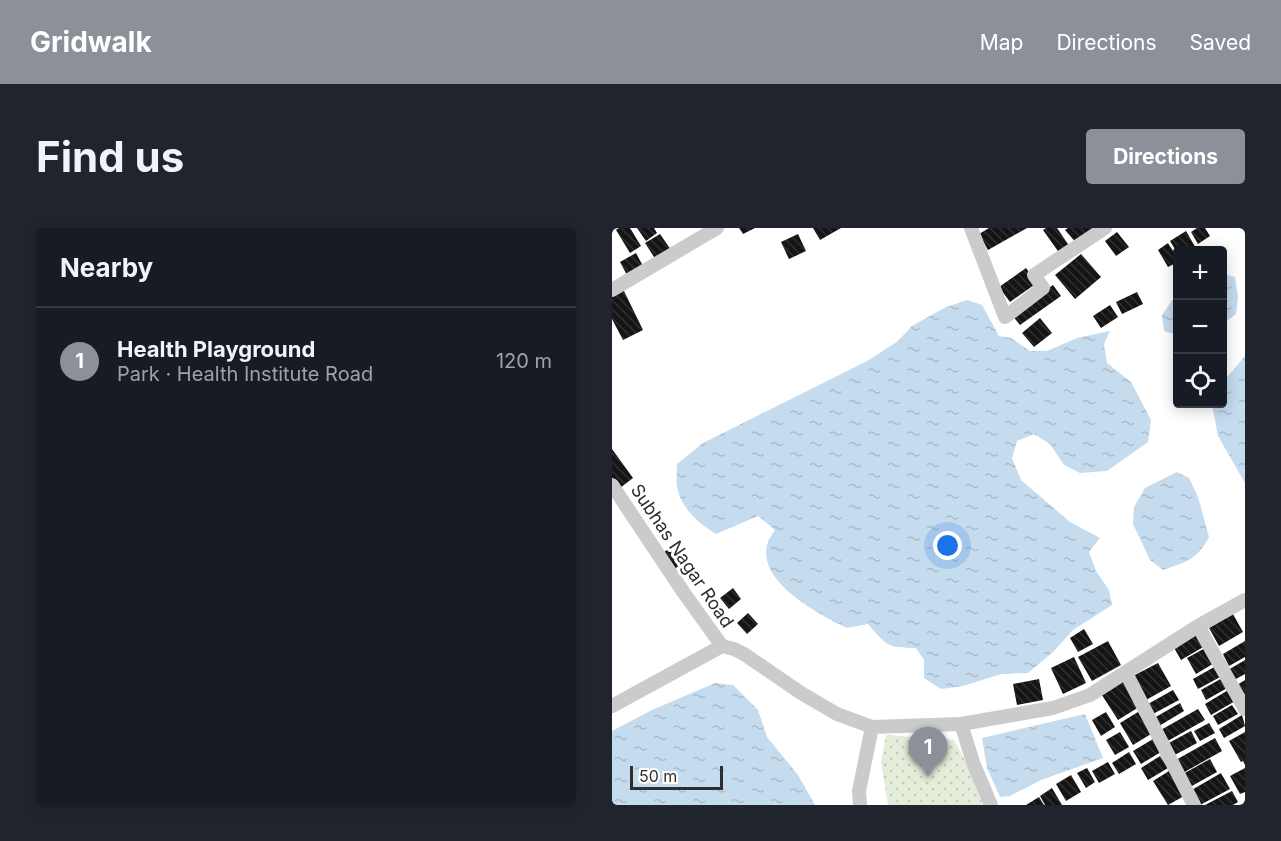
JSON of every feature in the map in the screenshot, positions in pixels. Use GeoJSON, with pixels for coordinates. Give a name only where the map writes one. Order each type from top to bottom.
{"type":"FeatureCollection","features":[{"type":"Feature","properties":{"kind":"street"},"geometry":{"type":"LineString","coordinates":[[612,290],[717,228]]}},
{"type":"Feature","properties":{"kind":"street"},"geometry":{"type":"LineString","coordinates":[[971,228],[1005,317],[1043,288],[1034,274],[1105,228]]}},
{"type":"Feature","properties":{"kind":"street","name":"Subhas Nagar Road"},"geometry":{"type":"LineString","coordinates":[[612,485],[722,646]]}},
{"type":"Feature","properties":{"kind":"street"},"geometry":{"type":"LineString","coordinates":[[612,706],[722,646],[744,654],[801,693],[837,714],[872,727],[961,724],[1053,708],[1090,695],[1198,626],[1245,600]]}},
{"type":"Feature","properties":{"kind":"street"},"geometry":{"type":"LineString","coordinates":[[1198,626],[1245,709]]}},
{"type":"Feature","properties":{"kind":"street"},"geometry":{"type":"LineString","coordinates":[[1126,673],[1194,805]]}},
{"type":"Feature","properties":{"kind":"street"},"geometry":{"type":"LineString","coordinates":[[961,724],[974,765],[991,805]]}},
{"type":"Feature","properties":{"kind":"street"},"geometry":{"type":"LineString","coordinates":[[860,805],[859,791],[872,727]]}},
{"type":"Feature","properties":{"kind":"green space"},"geometry":{"type":"Polygon","coordinates":[[[886,735],[954,740],[966,762],[983,805],[888,805],[881,762],[886,735]]]}},
{"type":"Feature","properties":{"kind":"water"},"geometry":{"type":"Polygon","coordinates":[[[1227,275],[1235,277],[1238,298],[1236,314],[1227,321],[1227,275]]]}},
{"type":"Feature","properties":{"kind":"water"},"geometry":{"type":"Polygon","coordinates":[[[1173,299],[1173,334],[1164,331],[1162,315],[1173,299]]]}},
{"type":"Feature","properties":{"kind":"water"},"geometry":{"type":"Polygon","coordinates":[[[967,300],[982,305],[999,336],[1011,338],[1030,351],[1047,351],[1077,338],[1110,331],[1104,344],[1107,363],[1131,382],[1151,420],[1148,442],[1107,471],[1080,473],[1064,465],[1050,444],[1034,434],[1017,441],[1012,458],[1021,480],[1070,522],[1100,538],[1089,552],[1096,571],[1109,590],[1112,605],[1073,630],[1054,651],[1028,673],[1001,674],[963,686],[941,689],[924,678],[924,660],[916,648],[889,644],[868,624],[847,628],[821,615],[792,595],[771,570],[766,556],[768,542],[775,530],[758,516],[716,534],[697,520],[679,495],[677,464],[703,443],[869,360],[898,341],[912,326],[944,308],[967,300]]]}},
{"type":"Feature","properties":{"kind":"water"},"geometry":{"type":"Polygon","coordinates":[[[1245,356],[1245,483],[1218,436],[1213,408],[1227,408],[1227,377],[1245,356]]]}},
{"type":"Feature","properties":{"kind":"water"},"geometry":{"type":"Polygon","coordinates":[[[1177,472],[1189,478],[1198,497],[1209,537],[1195,556],[1163,570],[1150,560],[1133,524],[1134,507],[1145,488],[1177,472]]]}},
{"type":"Feature","properties":{"kind":"water"},"geometry":{"type":"Polygon","coordinates":[[[715,683],[733,685],[758,710],[767,737],[798,775],[815,805],[612,805],[612,731],[652,710],[715,683]]]}},
{"type":"Feature","properties":{"kind":"water"},"geometry":{"type":"Polygon","coordinates":[[[1085,714],[1103,758],[1041,780],[1010,796],[1000,797],[987,768],[982,738],[1085,714]]]}},
{"type":"Feature","properties":{"kind":"building"},"geometry":{"type":"Polygon","coordinates":[[[630,228],[641,246],[630,253],[616,230],[630,228]]]}},
{"type":"Feature","properties":{"kind":"building"},"geometry":{"type":"Polygon","coordinates":[[[637,228],[654,228],[657,233],[646,241],[637,228]]]}},
{"type":"Feature","properties":{"kind":"building"},"geometry":{"type":"Polygon","coordinates":[[[739,228],[755,228],[743,234],[739,228]]]}},
{"type":"Feature","properties":{"kind":"building"},"geometry":{"type":"Polygon","coordinates":[[[813,228],[841,228],[820,240],[813,228]]]}},
{"type":"Feature","properties":{"kind":"building"},"geometry":{"type":"Polygon","coordinates":[[[989,228],[1027,228],[988,250],[979,234],[989,228]]]}},
{"type":"Feature","properties":{"kind":"building"},"geometry":{"type":"Polygon","coordinates":[[[1057,228],[1070,247],[1060,254],[1043,230],[1057,228]]]}},
{"type":"Feature","properties":{"kind":"building"},"geometry":{"type":"Polygon","coordinates":[[[1094,228],[1077,244],[1065,230],[1094,228]]]}},
{"type":"Feature","properties":{"kind":"building"},"geometry":{"type":"Polygon","coordinates":[[[1197,228],[1205,228],[1210,236],[1198,244],[1191,232],[1197,228]]]}},
{"type":"Feature","properties":{"kind":"building"},"geometry":{"type":"Polygon","coordinates":[[[1186,231],[1195,246],[1173,246],[1170,241],[1186,231]]]}},
{"type":"Feature","properties":{"kind":"building"},"geometry":{"type":"Polygon","coordinates":[[[1117,232],[1129,247],[1116,256],[1105,241],[1117,232]]]}},
{"type":"Feature","properties":{"kind":"building"},"geometry":{"type":"Polygon","coordinates":[[[660,234],[671,250],[656,260],[645,243],[660,234]]]}},
{"type":"Feature","properties":{"kind":"building"},"geometry":{"type":"Polygon","coordinates":[[[798,234],[806,251],[789,259],[781,242],[798,234]]]}},
{"type":"Feature","properties":{"kind":"building"},"geometry":{"type":"Polygon","coordinates":[[[1168,243],[1173,251],[1173,264],[1168,267],[1158,250],[1168,243]]]}},
{"type":"Feature","properties":{"kind":"building"},"geometry":{"type":"Polygon","coordinates":[[[636,253],[643,266],[627,275],[620,262],[636,253]]]}},
{"type":"Feature","properties":{"kind":"building"},"geometry":{"type":"Polygon","coordinates":[[[1081,254],[1101,277],[1075,299],[1055,275],[1081,254]]]}},
{"type":"Feature","properties":{"kind":"building"},"geometry":{"type":"Polygon","coordinates":[[[1026,268],[1037,283],[1010,302],[999,287],[1026,268]]]}},
{"type":"Feature","properties":{"kind":"building"},"geometry":{"type":"Polygon","coordinates":[[[1053,285],[1061,296],[1020,325],[1012,315],[1053,285]]]}},
{"type":"Feature","properties":{"kind":"building"},"geometry":{"type":"Polygon","coordinates":[[[622,287],[643,330],[623,340],[612,319],[612,292],[622,287]]]}},
{"type":"Feature","properties":{"kind":"building"},"geometry":{"type":"Polygon","coordinates":[[[1137,292],[1143,304],[1122,314],[1116,302],[1137,292]]]}},
{"type":"Feature","properties":{"kind":"building"},"geometry":{"type":"Polygon","coordinates":[[[1110,305],[1118,317],[1101,328],[1093,316],[1110,305]]]}},
{"type":"Feature","properties":{"kind":"building"},"geometry":{"type":"Polygon","coordinates":[[[1040,318],[1052,333],[1034,347],[1022,333],[1040,318]]]}},
{"type":"Feature","properties":{"kind":"building"},"geometry":{"type":"Polygon","coordinates":[[[612,449],[633,478],[620,488],[612,478],[612,449]]]}},
{"type":"Feature","properties":{"kind":"building"},"geometry":{"type":"Polygon","coordinates":[[[678,542],[689,558],[672,571],[660,555],[678,542]]]}},
{"type":"Feature","properties":{"kind":"building"},"geometry":{"type":"Polygon","coordinates":[[[733,588],[741,599],[729,609],[720,598],[733,588]]]}},
{"type":"Feature","properties":{"kind":"building"},"geometry":{"type":"Polygon","coordinates":[[[748,613],[758,624],[747,634],[737,623],[748,613]]]}},
{"type":"Feature","properties":{"kind":"building"},"geometry":{"type":"Polygon","coordinates":[[[1233,614],[1243,632],[1219,646],[1209,628],[1233,614]]]}},
{"type":"Feature","properties":{"kind":"building"},"geometry":{"type":"Polygon","coordinates":[[[1084,629],[1093,644],[1078,652],[1070,638],[1084,629]]]}},
{"type":"Feature","properties":{"kind":"building"},"geometry":{"type":"Polygon","coordinates":[[[1197,632],[1205,646],[1181,660],[1173,646],[1197,632]]]}},
{"type":"Feature","properties":{"kind":"building"},"geometry":{"type":"Polygon","coordinates":[[[1108,641],[1121,665],[1092,681],[1078,657],[1108,641]]]}},
{"type":"Feature","properties":{"kind":"building"},"geometry":{"type":"Polygon","coordinates":[[[1245,641],[1245,657],[1229,666],[1223,654],[1245,641]]]}},
{"type":"Feature","properties":{"kind":"building"},"geometry":{"type":"Polygon","coordinates":[[[1207,647],[1216,662],[1196,674],[1187,658],[1207,647]]]}},
{"type":"Feature","properties":{"kind":"building"},"geometry":{"type":"Polygon","coordinates":[[[1074,657],[1086,683],[1063,694],[1051,668],[1074,657]]]}},
{"type":"Feature","properties":{"kind":"building"},"geometry":{"type":"Polygon","coordinates":[[[1245,660],[1245,674],[1234,680],[1228,670],[1245,660]]]}},
{"type":"Feature","properties":{"kind":"building"},"geometry":{"type":"Polygon","coordinates":[[[1158,663],[1171,686],[1146,700],[1133,676],[1158,663]]]}},
{"type":"Feature","properties":{"kind":"building"},"geometry":{"type":"Polygon","coordinates":[[[1216,666],[1222,676],[1198,689],[1193,679],[1216,666]]]}},
{"type":"Feature","properties":{"kind":"building"},"geometry":{"type":"Polygon","coordinates":[[[1224,677],[1229,687],[1206,700],[1201,690],[1224,677]]]}},
{"type":"Feature","properties":{"kind":"building"},"geometry":{"type":"Polygon","coordinates":[[[1039,679],[1043,700],[1017,705],[1013,684],[1039,679]]]}},
{"type":"Feature","properties":{"kind":"building"},"geometry":{"type":"Polygon","coordinates":[[[1122,679],[1139,707],[1118,720],[1100,692],[1122,679]]]}},
{"type":"Feature","properties":{"kind":"building"},"geometry":{"type":"Polygon","coordinates":[[[1245,680],[1245,694],[1243,695],[1237,685],[1245,680]]]}},
{"type":"Feature","properties":{"kind":"building"},"geometry":{"type":"Polygon","coordinates":[[[1230,689],[1237,700],[1211,715],[1205,704],[1230,689]]]}},
{"type":"Feature","properties":{"kind":"building"},"geometry":{"type":"Polygon","coordinates":[[[1173,690],[1179,700],[1153,714],[1148,704],[1173,690]]]}},
{"type":"Feature","properties":{"kind":"building"},"geometry":{"type":"Polygon","coordinates":[[[1180,703],[1184,711],[1159,726],[1154,718],[1180,703]]]}},
{"type":"Feature","properties":{"kind":"building"},"geometry":{"type":"Polygon","coordinates":[[[1232,705],[1238,714],[1218,725],[1213,716],[1232,705]]]}},
{"type":"Feature","properties":{"kind":"building"},"geometry":{"type":"Polygon","coordinates":[[[1198,709],[1205,720],[1166,742],[1159,731],[1198,709]]]}},
{"type":"Feature","properties":{"kind":"building"},"geometry":{"type":"Polygon","coordinates":[[[1106,712],[1115,727],[1101,736],[1092,720],[1106,712]]]}},
{"type":"Feature","properties":{"kind":"building"},"geometry":{"type":"Polygon","coordinates":[[[1138,712],[1151,734],[1133,745],[1120,723],[1138,712]]]}},
{"type":"Feature","properties":{"kind":"building"},"geometry":{"type":"Polygon","coordinates":[[[1242,715],[1245,726],[1224,738],[1219,729],[1242,715]]]}},
{"type":"Feature","properties":{"kind":"building"},"geometry":{"type":"Polygon","coordinates":[[[1209,723],[1215,733],[1200,741],[1194,731],[1209,723]]]}},
{"type":"Feature","properties":{"kind":"building"},"geometry":{"type":"Polygon","coordinates":[[[1191,731],[1197,743],[1171,757],[1165,745],[1191,731]]]}},
{"type":"Feature","properties":{"kind":"building"},"geometry":{"type":"Polygon","coordinates":[[[1120,732],[1129,747],[1115,755],[1106,740],[1120,732]]]}},
{"type":"Feature","properties":{"kind":"building"},"geometry":{"type":"Polygon","coordinates":[[[1245,732],[1245,765],[1229,741],[1245,732]]]}},
{"type":"Feature","properties":{"kind":"building"},"geometry":{"type":"Polygon","coordinates":[[[1215,738],[1222,751],[1181,774],[1174,761],[1215,738]]]}},
{"type":"Feature","properties":{"kind":"building"},"geometry":{"type":"Polygon","coordinates":[[[1153,739],[1161,752],[1141,764],[1133,751],[1153,739]]]}},
{"type":"Feature","properties":{"kind":"building"},"geometry":{"type":"Polygon","coordinates":[[[1129,752],[1136,764],[1119,774],[1112,763],[1129,752]]]}},
{"type":"Feature","properties":{"kind":"building"},"geometry":{"type":"Polygon","coordinates":[[[1160,756],[1168,768],[1148,780],[1141,768],[1160,756]]]}},
{"type":"Feature","properties":{"kind":"building"},"geometry":{"type":"Polygon","coordinates":[[[1210,759],[1217,772],[1190,787],[1183,774],[1210,759]]]}},
{"type":"Feature","properties":{"kind":"building"},"geometry":{"type":"Polygon","coordinates":[[[1108,762],[1115,774],[1099,783],[1092,771],[1108,762]]]}},
{"type":"Feature","properties":{"kind":"building"},"geometry":{"type":"Polygon","coordinates":[[[1087,768],[1095,782],[1086,788],[1077,773],[1087,768]]]}},
{"type":"Feature","properties":{"kind":"building"},"geometry":{"type":"Polygon","coordinates":[[[1245,768],[1245,792],[1240,794],[1230,776],[1245,768]]]}},
{"type":"Feature","properties":{"kind":"building"},"geometry":{"type":"Polygon","coordinates":[[[1169,771],[1184,796],[1168,805],[1153,781],[1169,771]]]}},
{"type":"Feature","properties":{"kind":"building"},"geometry":{"type":"Polygon","coordinates":[[[1221,773],[1230,789],[1200,805],[1190,791],[1221,773]]]}},
{"type":"Feature","properties":{"kind":"building"},"geometry":{"type":"Polygon","coordinates":[[[1071,775],[1081,792],[1066,801],[1056,784],[1071,775]]]}},
{"type":"Feature","properties":{"kind":"building"},"geometry":{"type":"Polygon","coordinates":[[[1052,788],[1062,805],[1045,805],[1040,796],[1052,788]]]}},
{"type":"Feature","properties":{"kind":"building"},"geometry":{"type":"Polygon","coordinates":[[[1232,791],[1238,802],[1233,805],[1205,805],[1232,791]]]}},
{"type":"Feature","properties":{"kind":"building"},"geometry":{"type":"Polygon","coordinates":[[[1039,797],[1044,805],[1026,805],[1039,797]]]}},
{"type":"Feature","properties":{"kind":"place","name":"Health Playground"},"geometry":{"type":"Point","coordinates":[928,777]}}]}
